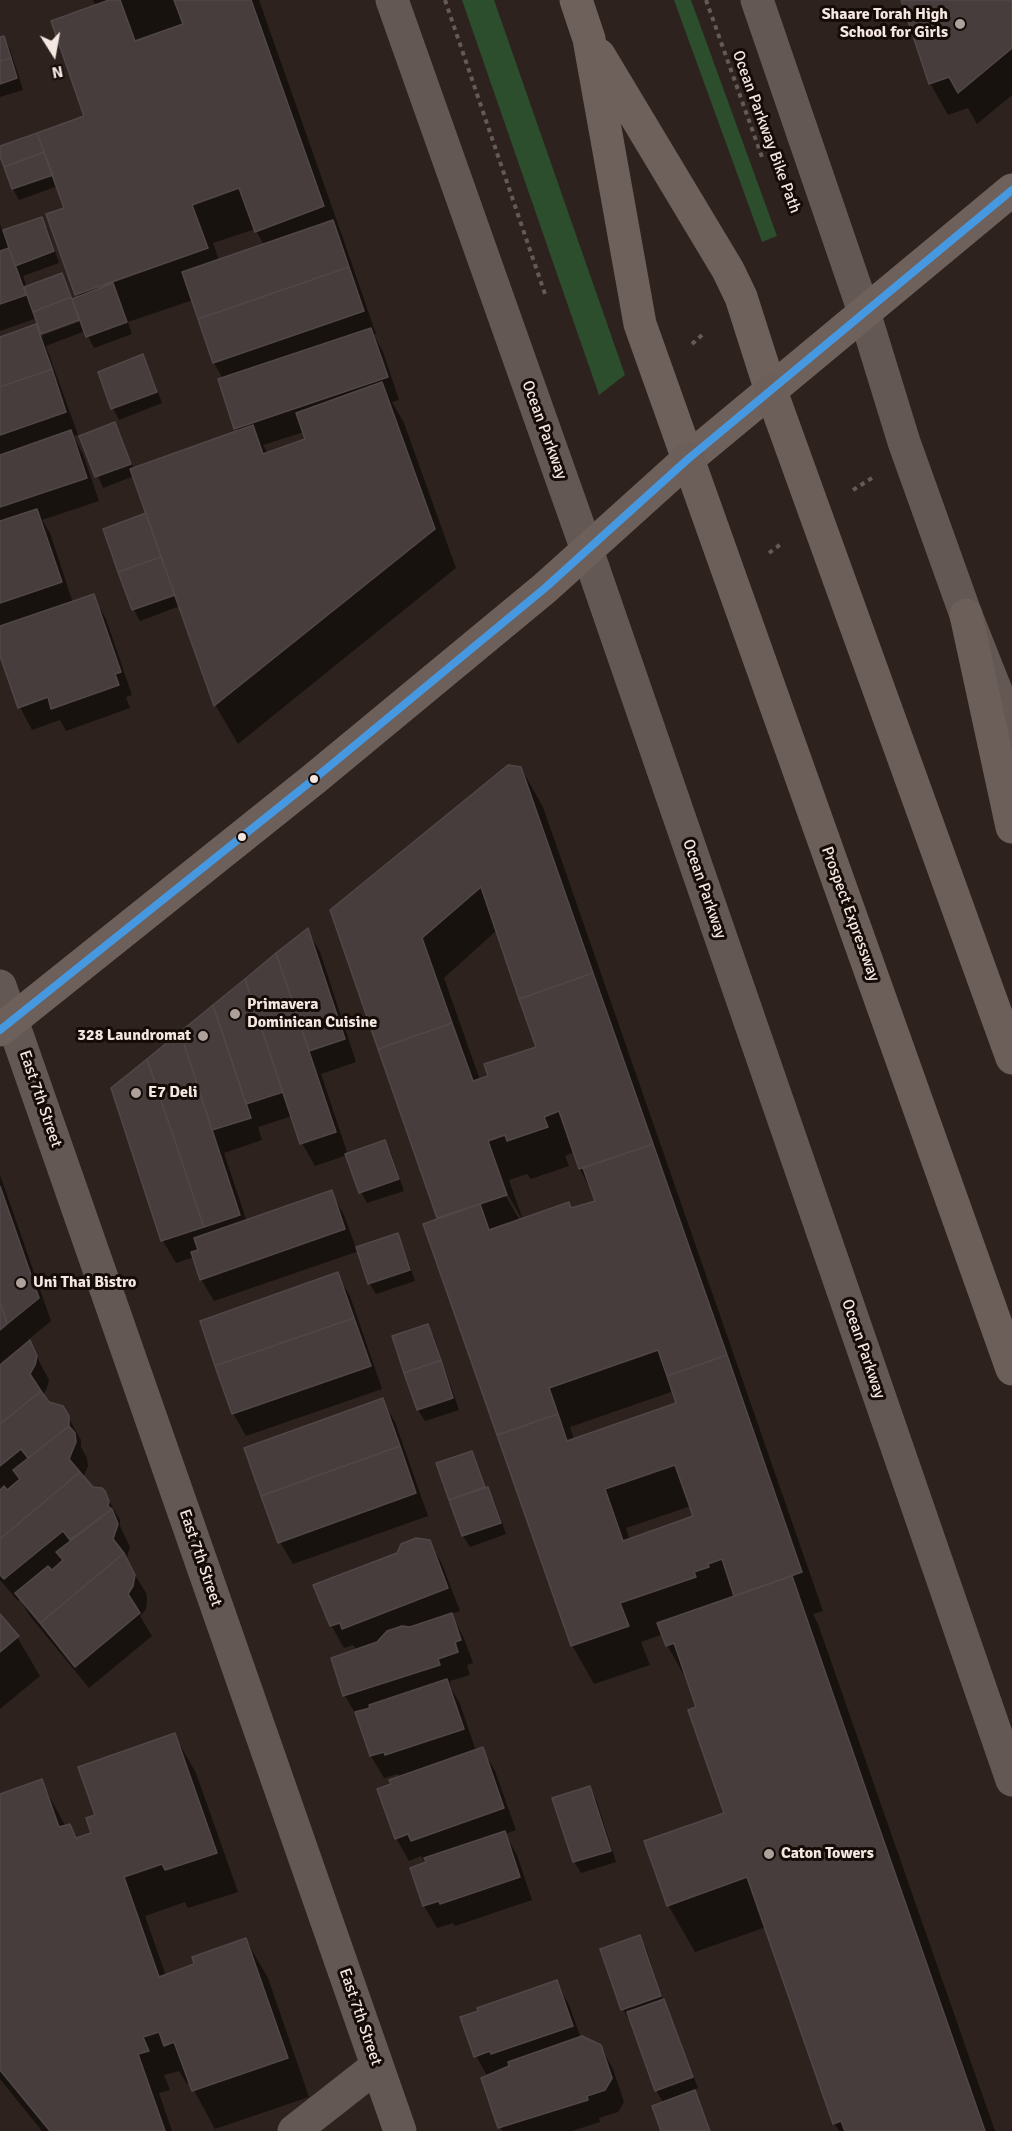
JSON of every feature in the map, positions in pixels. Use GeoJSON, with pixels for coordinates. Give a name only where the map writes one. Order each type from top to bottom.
{"type":"FeatureCollection","features":[{"type":"Feature","properties":{"kind":"highway"},"geometry":{"type":"LineString","coordinates":[[771,391],[1012,1058]]}},
{"type":"Feature","properties":{"kind":"highway"},"geometry":{"type":"LineString","coordinates":[[6,1025],[314,779],[545,588],[688,459]]}},
{"type":"Feature","properties":{"kind":"highway","name":"Prospect Expressway"},"geometry":{"type":"LineString","coordinates":[[688,459],[1012,1369]]}},
{"type":"Feature","properties":{"kind":"highway"},"geometry":{"type":"LineString","coordinates":[[966,615],[1012,827]]}},
{"type":"Feature","properties":{"kind":"main road"},"geometry":{"type":"LineString","coordinates":[[576,0],[589,39],[640,324],[688,459],[1012,190]]}},
{"type":"Feature","properties":{"kind":"main road"},"geometry":{"type":"LineString","coordinates":[[589,39],[728,270],[741,297],[771,391]]}},
{"type":"Feature","properties":{"kind":"street","name":"Ocean Parkway"},"geometry":{"type":"LineString","coordinates":[[392,0],[587,550],[1012,1780]]}},
{"type":"Feature","properties":{"kind":"street"},"geometry":{"type":"LineString","coordinates":[[757,0],[864,312],[904,442],[966,615],[1012,731]]}},
{"type":"Feature","properties":{"kind":"street","name":"East 7th Street"},"geometry":{"type":"LineString","coordinates":[[0,986],[6,1025],[400,2131]]}},
{"type":"Feature","properties":{"kind":"street"},"geometry":{"type":"LineString","coordinates":[[294,2131],[377,2066]]}},
{"type":"Feature","properties":{"kind":"path"},"geometry":{"type":"LineString","coordinates":[[445,0],[548,302]]}},
{"type":"Feature","properties":{"kind":"path","name":"Ocean Parkway Bike Path"},"geometry":{"type":"LineString","coordinates":[[706,0],[766,169]]}},
{"type":"Feature","properties":{"kind":"path"},"geometry":{"type":"LineString","coordinates":[[689,346],[703,334]]}},
{"type":"Feature","properties":{"kind":"path"},"geometry":{"type":"LineString","coordinates":[[769,554],[784,542]]}},
{"type":"Feature","properties":{"kind":"green space"},"geometry":{"type":"Polygon","coordinates":[[[462,0],[494,0],[625,375],[599,395],[462,0]]]}},
{"type":"Feature","properties":{"kind":"green space"},"geometry":{"type":"Polygon","coordinates":[[[674,0],[691,0],[777,236],[762,242],[674,0]]]}},
{"type":"Feature","properties":{"kind":"building"},"geometry":{"type":"Polygon","coordinates":[[[109,0],[120,0],[135,41],[183,24],[174,0],[251,0],[324,206],[255,232],[239,188],[192,205],[208,248],[75,295],[46,214],[64,208],[37,133],[84,116],[51,21],[109,0]]]}},
{"type":"Feature","properties":{"kind":"building","name":"Shaare Torah High School for Girls"},"geometry":{"type":"Polygon","coordinates":[[[901,0],[1012,0],[1012,48],[958,93],[949,77],[929,84],[901,0]]]}},
{"type":"Feature","properties":{"kind":"building"},"geometry":{"type":"Polygon","coordinates":[[[4,36],[11,58],[0,61],[0,37],[4,36]]]}},
{"type":"Feature","properties":{"kind":"building"},"geometry":{"type":"Polygon","coordinates":[[[11,58],[17,78],[0,84],[0,61],[11,58]]]}},
{"type":"Feature","properties":{"kind":"building"},"geometry":{"type":"Polygon","coordinates":[[[37,133],[44,152],[4,167],[0,156],[0,146],[37,133]]]}},
{"type":"Feature","properties":{"kind":"building"},"geometry":{"type":"Polygon","coordinates":[[[44,152],[53,175],[12,189],[4,167],[44,152]]]}},
{"type":"Feature","properties":{"kind":"building"},"geometry":{"type":"Polygon","coordinates":[[[42,217],[54,251],[15,266],[3,230],[42,217]]]}},
{"type":"Feature","properties":{"kind":"building"},"geometry":{"type":"Polygon","coordinates":[[[333,220],[349,267],[198,319],[182,272],[333,220]]]}},
{"type":"Feature","properties":{"kind":"building"},"geometry":{"type":"Polygon","coordinates":[[[9,248],[26,295],[0,304],[0,251],[9,248]]]}},
{"type":"Feature","properties":{"kind":"building"},"geometry":{"type":"Polygon","coordinates":[[[349,267],[364,311],[213,363],[198,319],[349,267]]]}},
{"type":"Feature","properties":{"kind":"building"},"geometry":{"type":"Polygon","coordinates":[[[62,273],[71,297],[33,312],[24,287],[62,273]]]}},
{"type":"Feature","properties":{"kind":"building"},"geometry":{"type":"Polygon","coordinates":[[[113,283],[127,322],[86,337],[72,299],[113,283]]]}},
{"type":"Feature","properties":{"kind":"building"},"geometry":{"type":"Polygon","coordinates":[[[71,297],[79,320],[41,334],[33,312],[71,297]]]}},
{"type":"Feature","properties":{"kind":"building"},"geometry":{"type":"Polygon","coordinates":[[[36,324],[52,369],[0,387],[0,337],[36,324]]]}},
{"type":"Feature","properties":{"kind":"building"},"geometry":{"type":"Polygon","coordinates":[[[371,328],[388,377],[234,429],[218,379],[371,328]]]}},
{"type":"Feature","properties":{"kind":"building"},"geometry":{"type":"Polygon","coordinates":[[[143,354],[157,392],[111,409],[98,372],[143,354]]]}},
{"type":"Feature","properties":{"kind":"building"},"geometry":{"type":"Polygon","coordinates":[[[52,369],[66,412],[0,435],[0,387],[52,369]]]}},
{"type":"Feature","properties":{"kind":"building"},"geometry":{"type":"Polygon","coordinates":[[[382,382],[435,529],[214,706],[130,469],[253,425],[263,454],[305,439],[296,413],[382,382]]]}},
{"type":"Feature","properties":{"kind":"building"},"geometry":{"type":"Polygon","coordinates":[[[115,422],[131,464],[95,477],[79,436],[115,422]]]}},
{"type":"Feature","properties":{"kind":"building"},"geometry":{"type":"Polygon","coordinates":[[[71,430],[87,478],[0,507],[0,455],[71,430]]]}},
{"type":"Feature","properties":{"kind":"building"},"geometry":{"type":"Polygon","coordinates":[[[37,509],[62,582],[0,603],[0,521],[37,509]]]}},
{"type":"Feature","properties":{"kind":"building"},"geometry":{"type":"Polygon","coordinates":[[[146,513],[161,557],[118,572],[103,529],[146,513]]]}},
{"type":"Feature","properties":{"kind":"building"},"geometry":{"type":"Polygon","coordinates":[[[161,557],[175,595],[132,610],[118,572],[161,557]]]}},
{"type":"Feature","properties":{"kind":"building"},"geometry":{"type":"Polygon","coordinates":[[[94,594],[121,672],[115,674],[119,685],[51,709],[48,697],[18,708],[0,656],[0,626],[94,594]]]}},
{"type":"Feature","properties":{"kind":"building"},"geometry":{"type":"Polygon","coordinates":[[[508,765],[521,767],[593,973],[519,999],[481,887],[422,938],[452,1023],[378,1049],[330,910],[508,765]]]}},
{"type":"Feature","properties":{"kind":"building"},"geometry":{"type":"Polygon","coordinates":[[[308,928],[345,1039],[309,1051],[276,953],[308,928]]]}},
{"type":"Feature","properties":{"kind":"building"},"geometry":{"type":"Polygon","coordinates":[[[276,953],[336,1132],[300,1144],[245,979],[276,953]]]}},
{"type":"Feature","properties":{"kind":"building"},"geometry":{"type":"Polygon","coordinates":[[[593,973],[653,1144],[579,1169],[559,1111],[544,1117],[548,1127],[507,1141],[505,1135],[488,1141],[507,1195],[437,1218],[378,1049],[452,1023],[473,1081],[488,1076],[484,1064],[536,1047],[519,999],[593,973]]]}},
{"type":"Feature","properties":{"kind":"building"},"geometry":{"type":"Polygon","coordinates":[[[245,979],[283,1092],[246,1104],[213,1005],[245,979]]]}},
{"type":"Feature","properties":{"kind":"building"},"geometry":{"type":"Polygon","coordinates":[[[213,1005],[251,1118],[212,1130],[180,1032],[213,1005]]]}},
{"type":"Feature","properties":{"kind":"building"},"geometry":{"type":"Polygon","coordinates":[[[180,1032],[240,1215],[204,1227],[147,1059],[180,1032]]]}},
{"type":"Feature","properties":{"kind":"building"},"geometry":{"type":"Polygon","coordinates":[[[147,1059],[204,1227],[161,1241],[111,1088],[147,1059]]]}},
{"type":"Feature","properties":{"kind":"building"},"geometry":{"type":"Polygon","coordinates":[[[385,1140],[399,1179],[359,1193],[345,1154],[385,1140]]]}},
{"type":"Feature","properties":{"kind":"building"},"geometry":{"type":"Polygon","coordinates":[[[653,1144],[727,1355],[667,1376],[658,1350],[549,1388],[558,1414],[497,1435],[423,1224],[480,1204],[489,1230],[569,1202],[571,1208],[595,1201],[583,1168],[653,1144]]]}},
{"type":"Feature","properties":{"kind":"building"},"geometry":{"type":"Polygon","coordinates":[[[0,1186],[39,1298],[7,1324],[0,1301],[0,1186]]]}},
{"type":"Feature","properties":{"kind":"building"},"geometry":{"type":"Polygon","coordinates":[[[332,1190],[345,1229],[200,1280],[191,1252],[198,1250],[194,1238],[332,1190]]]}},
{"type":"Feature","properties":{"kind":"building"},"geometry":{"type":"Polygon","coordinates":[[[398,1233],[410,1270],[368,1284],[356,1247],[398,1233]]]}},
{"type":"Feature","properties":{"kind":"building"},"geometry":{"type":"Polygon","coordinates":[[[338,1272],[354,1318],[215,1366],[200,1321],[338,1272]]]}},
{"type":"Feature","properties":{"kind":"building"},"geometry":{"type":"Polygon","coordinates":[[[0,1301],[7,1324],[0,1330],[0,1301]]]}},
{"type":"Feature","properties":{"kind":"building"},"geometry":{"type":"Polygon","coordinates":[[[354,1318],[371,1366],[232,1414],[215,1366],[354,1318]]]}},
{"type":"Feature","properties":{"kind":"building"},"geometry":{"type":"Polygon","coordinates":[[[428,1324],[441,1360],[404,1373],[392,1336],[428,1324]]]}},
{"type":"Feature","properties":{"kind":"building"},"geometry":{"type":"Polygon","coordinates":[[[30,1340],[37,1356],[30,1374],[41,1391],[0,1424],[0,1365],[30,1340]]]}},
{"type":"Feature","properties":{"kind":"building"},"geometry":{"type":"Polygon","coordinates":[[[727,1355],[802,1572],[734,1596],[722,1559],[694,1572],[696,1577],[620,1603],[629,1626],[571,1646],[497,1435],[558,1414],[567,1441],[676,1403],[667,1376],[727,1355]],[[675,1465],[605,1489],[623,1541],[693,1516],[675,1465]]]}},
{"type":"Feature","properties":{"kind":"building"},"geometry":{"type":"Polygon","coordinates":[[[441,1360],[453,1398],[417,1410],[404,1373],[441,1360]]]}},
{"type":"Feature","properties":{"kind":"building"},"geometry":{"type":"Polygon","coordinates":[[[41,1391],[49,1402],[63,1406],[69,1416],[69,1426],[28,1458],[21,1449],[0,1466],[0,1424],[41,1391]]]}},
{"type":"Feature","properties":{"kind":"building"},"geometry":{"type":"Polygon","coordinates":[[[383,1398],[400,1446],[261,1496],[244,1448],[383,1398]]]}},
{"type":"Feature","properties":{"kind":"building"},"geometry":{"type":"Polygon","coordinates":[[[69,1426],[75,1433],[76,1442],[69,1459],[80,1472],[0,1539],[0,1490],[4,1486],[7,1490],[20,1479],[13,1470],[69,1426]]]}},
{"type":"Feature","properties":{"kind":"building"},"geometry":{"type":"Polygon","coordinates":[[[400,1446],[416,1493],[278,1543],[261,1496],[400,1446]]]}},
{"type":"Feature","properties":{"kind":"building"},"geometry":{"type":"Polygon","coordinates":[[[472,1451],[485,1487],[449,1500],[436,1463],[472,1451]]]}},
{"type":"Feature","properties":{"kind":"building"},"geometry":{"type":"Polygon","coordinates":[[[80,1472],[93,1487],[102,1488],[105,1491],[109,1501],[108,1506],[112,1509],[70,1540],[63,1531],[4,1579],[0,1575],[0,1539],[80,1472]]]}},
{"type":"Feature","properties":{"kind":"building"},"geometry":{"type":"Polygon","coordinates":[[[488,1487],[501,1523],[462,1536],[449,1500],[488,1487]]]}},
{"type":"Feature","properties":{"kind":"building"},"geometry":{"type":"Polygon","coordinates":[[[112,1509],[118,1524],[113,1539],[124,1553],[40,1623],[15,1593],[48,1566],[52,1570],[63,1560],[56,1552],[112,1509]]]}},
{"type":"Feature","properties":{"kind":"building"},"geometry":{"type":"Polygon","coordinates":[[[416,1538],[430,1540],[448,1588],[342,1629],[340,1623],[330,1626],[313,1585],[397,1553],[401,1544],[416,1538]]]}},
{"type":"Feature","properties":{"kind":"building"},"geometry":{"type":"Polygon","coordinates":[[[124,1553],[135,1575],[133,1586],[128,1594],[140,1613],[75,1667],[40,1623],[124,1553]]]}},
{"type":"Feature","properties":{"kind":"building","name":"Caton Towers"},"geometry":{"type":"Polygon","coordinates":[[[792,1576],[985,2131],[845,2131],[841,2121],[833,2124],[747,1877],[667,1906],[644,1841],[724,1813],[688,1710],[696,1707],[674,1643],[666,1646],[657,1623],[792,1576]]]}},
{"type":"Feature","properties":{"kind":"building"},"geometry":{"type":"Polygon","coordinates":[[[452,1613],[461,1640],[455,1642],[458,1652],[438,1659],[440,1665],[343,1696],[331,1658],[377,1642],[387,1631],[402,1626],[410,1627],[452,1613]]]}},
{"type":"Feature","properties":{"kind":"building"},"geometry":{"type":"Polygon","coordinates":[[[0,1614],[19,1636],[0,1652],[0,1614]]]}},
{"type":"Feature","properties":{"kind":"building"},"geometry":{"type":"Polygon","coordinates":[[[447,1679],[464,1729],[385,1755],[384,1752],[370,1756],[355,1712],[370,1708],[369,1705],[447,1679]]]}},
{"type":"Feature","properties":{"kind":"building"},"geometry":{"type":"Polygon","coordinates":[[[175,1733],[217,1853],[165,1870],[162,1864],[124,1877],[159,1977],[194,1964],[192,1957],[246,1938],[288,2058],[192,2091],[174,2042],[164,2046],[159,2032],[143,2037],[149,2051],[138,2054],[165,2131],[50,2131],[0,2070],[0,1794],[42,1779],[59,1827],[70,1824],[76,1838],[91,1833],[86,1818],[95,1815],[78,1767],[175,1733]]]}},
{"type":"Feature","properties":{"kind":"building"},"geometry":{"type":"Polygon","coordinates":[[[483,1747],[504,1808],[411,1841],[408,1834],[395,1839],[377,1789],[391,1784],[389,1780],[483,1747]]]}},
{"type":"Feature","properties":{"kind":"building"},"geometry":{"type":"Polygon","coordinates":[[[590,1786],[611,1851],[573,1862],[552,1798],[590,1786]]]}},
{"type":"Feature","properties":{"kind":"building"},"geometry":{"type":"Polygon","coordinates":[[[505,1831],[520,1877],[440,1904],[439,1901],[423,1906],[410,1868],[426,1862],[424,1858],[505,1831]]]}},
{"type":"Feature","properties":{"kind":"building"},"geometry":{"type":"Polygon","coordinates":[[[640,1935],[661,1996],[621,2010],[600,1949],[640,1935]]]}},
{"type":"Feature","properties":{"kind":"building"},"geometry":{"type":"Polygon","coordinates":[[[557,1980],[573,2026],[491,2054],[490,2051],[474,2057],[460,2017],[478,2011],[477,2008],[557,1980]]]}},
{"type":"Feature","properties":{"kind":"building"},"geometry":{"type":"Polygon","coordinates":[[[664,1999],[693,2077],[655,2091],[627,2012],[664,1999]]]}},
{"type":"Feature","properties":{"kind":"building"},"geometry":{"type":"Polygon","coordinates":[[[582,2036],[601,2045],[612,2078],[605,2090],[587,2096],[588,2100],[498,2128],[481,2078],[509,2066],[508,2062],[582,2036]]]}},
{"type":"Feature","properties":{"kind":"building"},"geometry":{"type":"Polygon","coordinates":[[[695,2090],[710,2131],[661,2131],[652,2106],[695,2090]]]}},
{"type":"Feature","properties":{"kind":"transit line"},"geometry":{"type":"LineString","coordinates":[[0,1030],[314,779],[545,588],[688,459],[1012,190]]}},
{"type":"Feature","properties":{"kind":"place","name":"Shaare Torah High School for Girls"},"geometry":{"type":"Point","coordinates":[960,24]}},
{"type":"Feature","properties":{"kind":"place","name":"Primavera Dominican Cuisine"},"geometry":{"type":"Point","coordinates":[235,1014]}},
{"type":"Feature","properties":{"kind":"place","name":"328 Laundromat"},"geometry":{"type":"Point","coordinates":[203,1036]}},
{"type":"Feature","properties":{"kind":"place","name":"E7 Deli"},"geometry":{"type":"Point","coordinates":[136,1093]}},
{"type":"Feature","properties":{"kind":"place","name":"Uni Thai Bistro"},"geometry":{"type":"Point","coordinates":[21,1283]}},
{"type":"Feature","properties":{"kind":"place","name":"Caton Towers"},"geometry":{"type":"Point","coordinates":[769,1854]}}]}
